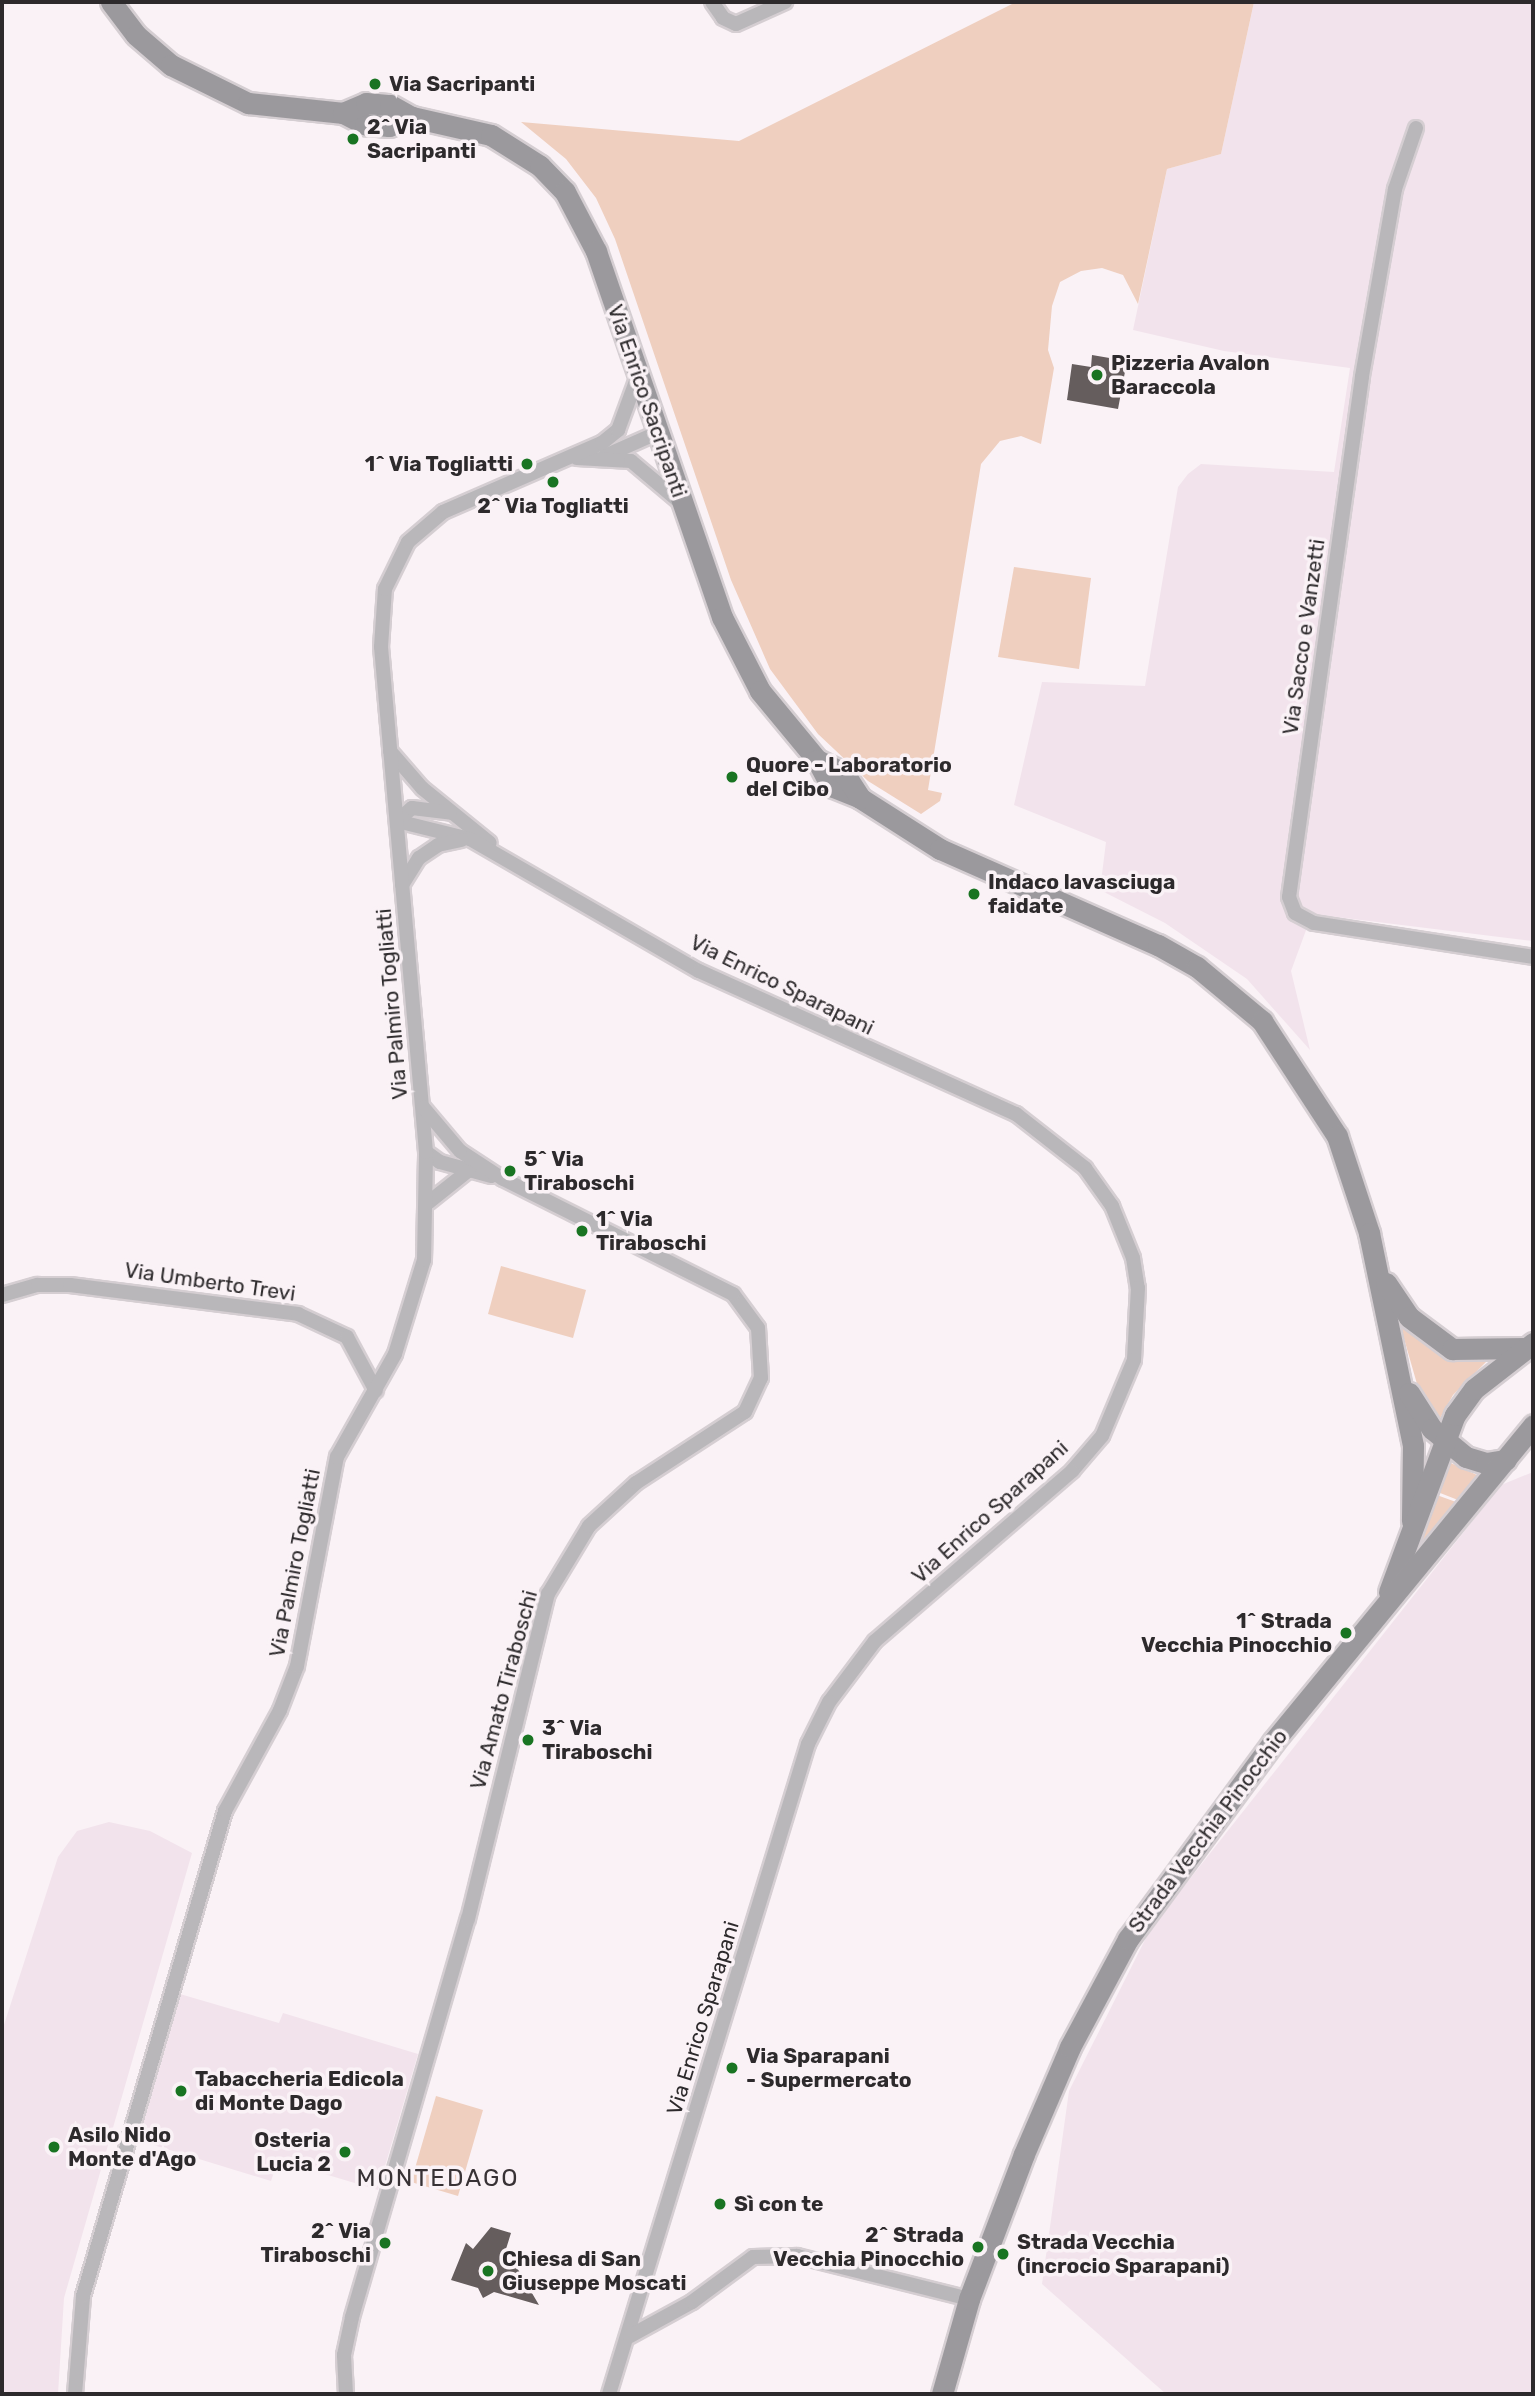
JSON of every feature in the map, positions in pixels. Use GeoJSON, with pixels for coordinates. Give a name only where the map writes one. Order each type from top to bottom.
{"type":"FeatureCollection","features":[{"type":"Feature","properties":{"kind":"street","name":"Via Enrico Sacripanti"},"geometry":{"type":"LineString","coordinates":[[111,2],[136,35],[199,83],[248,103],[343,113],[365,124],[389,126],[412,117],[491,135],[540,166],[565,192],[596,251],[681,503],[740,657],[760,691],[817,760],[845,773],[860,798],[940,849],[1158,945],[1237,998],[1286,1053],[1337,1136],[1377,1269],[1404,1385],[1413,1446],[1412,1521]]}},
{"type":"Feature","properties":{"kind":"street"},"geometry":{"type":"LineString","coordinates":[[712,2],[723,18],[736,24],[785,2]]}},
{"type":"Feature","properties":{"kind":"street","name":"Via Sacco e Vanzetti"},"geometry":{"type":"LineString","coordinates":[[1416,128],[1395,189],[1362,377],[1289,897],[1295,913],[1314,923],[1533,957]]}},
{"type":"Feature","properties":{"kind":"street","name":"Via Palmiro Togliatti"},"geometry":{"type":"LineString","coordinates":[[601,450],[618,430],[639,375]]}},
{"type":"Feature","properties":{"kind":"street","name":"Via Palmiro Togliatti"},"geometry":{"type":"LineString","coordinates":[[75,2394],[83,2296],[225,1811],[280,1710],[297,1666],[337,1457],[376,1391],[414,1303],[429,1202],[380,614],[397,559],[443,512],[576,458],[657,433]]}},
{"type":"Feature","properties":{"kind":"street"},"geometry":{"type":"LineString","coordinates":[[601,450],[631,461],[681,503]]}},
{"type":"Feature","properties":{"kind":"street","name":"Via Enrico Sparapani"},"geometry":{"type":"LineString","coordinates":[[390,751],[422,788],[507,857]]}},
{"type":"Feature","properties":{"kind":"street"},"geometry":{"type":"LineString","coordinates":[[397,821],[412,808],[457,815]]}},
{"type":"Feature","properties":{"kind":"street","name":"Via Enrico Sparapani"},"geometry":{"type":"LineString","coordinates":[[397,821],[470,839],[507,857],[699,971],[1016,1114],[1053,1138],[1085,1168],[1112,1206],[1133,1258],[1138,1288],[1134,1360],[1102,1436],[1072,1471],[875,1641],[829,1702],[808,1744],[630,2336],[609,2394]]}},
{"type":"Feature","properties":{"kind":"street"},"geometry":{"type":"LineString","coordinates":[[402,885],[428,851],[470,839]]}},
{"type":"Feature","properties":{"kind":"street","name":"Via Amato Tiraboschi"},"geometry":{"type":"LineString","coordinates":[[346,2394],[344,2355],[352,2316],[468,1919],[548,1594],[589,1526],[636,1483],[745,1412],[761,1378],[758,1328],[733,1294],[502,1179],[460,1151],[423,1106]]}},
{"type":"Feature","properties":{"kind":"street"},"geometry":{"type":"LineString","coordinates":[[426,1152],[460,1151]]}},
{"type":"Feature","properties":{"kind":"street","name":"Via Amato Tiraboschi"},"geometry":{"type":"LineString","coordinates":[[426,1152],[468,1171],[502,1179]]}},
{"type":"Feature","properties":{"kind":"street"},"geometry":{"type":"LineString","coordinates":[[429,1202],[468,1171]]}},
{"type":"Feature","properties":{"kind":"street","name":"Via Enrico Sacripanti"},"geometry":{"type":"LineString","coordinates":[[1377,1269],[1409,1317],[1452,1349],[1530,1345]]}},
{"type":"Feature","properties":{"kind":"street","name":"Via Umberto Trevi"},"geometry":{"type":"LineString","coordinates":[[2,1296],[38,1286],[71,1285],[298,1314],[347,1338],[376,1391]]}},
{"type":"Feature","properties":{"kind":"street","name":"Strada Vecchia Pinocchio"},"geometry":{"type":"LineString","coordinates":[[1386,1601],[1442,1438],[1474,1389],[1530,1345]]}},
{"type":"Feature","properties":{"kind":"street","name":"Via Enrico Sacripanti"},"geometry":{"type":"LineString","coordinates":[[1404,1385],[1442,1438]]}},
{"type":"Feature","properties":{"kind":"street","name":"Strada Vecchia Pinocchio"},"geometry":{"type":"LineString","coordinates":[[942,2394],[969,2300],[1070,2047],[1128,1939],[1194,1843],[1386,1601],[1506,1461],[1533,1425]]}},
{"type":"Feature","properties":{"kind":"street"},"geometry":{"type":"LineString","coordinates":[[1442,1438],[1477,1461],[1506,1461]]}},
{"type":"Feature","properties":{"kind":"street"},"geometry":{"type":"LineString","coordinates":[[630,2336],[692,2302],[753,2257],[797,2256],[969,2300]]}},
{"type":"Feature","properties":{"kind":"shaded area"},"geometry":{"type":"Polygon","coordinates":[[[1016,2],[1254,2],[1221,154],[1167,169],[1138,304],[1123,275],[1102,268],[1081,271],[1060,282],[1052,306],[1048,350],[1054,368],[1041,444],[1021,436],[1000,441],[981,464],[928,790],[942,793],[940,801],[921,814],[868,781],[818,734],[770,669],[731,580],[615,239],[596,198],[566,159],[521,122],[739,141],[1016,2]]]}},
{"type":"Feature","properties":{"kind":"shaded area"},"geometry":{"type":"Polygon","coordinates":[[[1254,2],[1533,2],[1533,941],[1312,914],[1291,971],[1310,1050],[1247,979],[1165,923],[1100,890],[1106,842],[1014,805],[1042,682],[1145,686],[1178,487],[1188,474],[1201,464],[1334,472],[1350,368],[1224,351],[1133,330],[1167,169],[1221,154],[1254,2]]]}},
{"type":"Feature","properties":{"kind":"shaded area"},"geometry":{"type":"Polygon","coordinates":[[[1014,567],[1091,578],[1079,669],[998,657],[1014,567]]]}},
{"type":"Feature","properties":{"kind":"shaded area"},"geometry":{"type":"Polygon","coordinates":[[[501,1266],[586,1290],[573,1338],[488,1314],[501,1266]]]}},
{"type":"Feature","properties":{"kind":"shaded area"},"geometry":{"type":"Polygon","coordinates":[[[1399,1321],[1419,1340],[1448,1355],[1489,1359],[1453,1395],[1438,1422],[1421,1398],[1399,1321]]]}},
{"type":"Feature","properties":{"kind":"shaded area"},"geometry":{"type":"Polygon","coordinates":[[[1442,1459],[1477,1475],[1458,1500],[1435,1491],[1442,1459]]]}},
{"type":"Feature","properties":{"kind":"shaded area"},"geometry":{"type":"Polygon","coordinates":[[[1533,1472],[1533,2394],[1166,2394],[1042,2284],[1069,2091],[1151,1928],[1501,1485],[1533,1472]]]}},
{"type":"Feature","properties":{"kind":"shaded area"},"geometry":{"type":"Polygon","coordinates":[[[1434,1494],[1456,1502],[1420,1547],[1418,1546],[1434,1494]]]}},
{"type":"Feature","properties":{"kind":"shaded area","name":"Asilo Nido Monte d'Ago"},"geometry":{"type":"Polygon","coordinates":[[[109,1822],[150,1831],[192,1853],[64,2298],[58,2394],[2,2394],[2,2031],[58,1857],[77,1831],[109,1822]]]}},
{"type":"Feature","properties":{"kind":"shaded area"},"geometry":{"type":"Polygon","coordinates":[[[180,1994],[279,2023],[283,2013],[418,2054],[378,2190],[278,2160],[271,2181],[137,2140],[180,1994]]]}},
{"type":"Feature","properties":{"kind":"shaded area"},"geometry":{"type":"Polygon","coordinates":[[[436,2096],[483,2110],[458,2196],[411,2182],[436,2096]]]}},
{"type":"Feature","properties":{"kind":"building","name":"Pizzeria Avalon Baraccola"},"geometry":{"type":"Polygon","coordinates":[[[1092,355],[1127,361],[1118,409],[1067,400],[1072,364],[1091,367],[1092,355]]]}},
{"type":"Feature","properties":{"kind":"building","name":"Chiesa di San Giuseppe Moscati"},"geometry":{"type":"Polygon","coordinates":[[[491,2227],[511,2233],[506,2249],[539,2305],[494,2292],[483,2298],[478,2288],[451,2280],[466,2243],[473,2249],[491,2227]]]}},
{"type":"Feature","properties":{"kind":"place","name":"Via Sacripanti"},"geometry":{"type":"Point","coordinates":[375,84]}},
{"type":"Feature","properties":{"kind":"place","name":"2^ Via Sacripanti"},"geometry":{"type":"Point","coordinates":[353,139]}},
{"type":"Feature","properties":{"kind":"place","name":"Pizzeria Avalon Baraccola"},"geometry":{"type":"Point","coordinates":[1097,375]}},
{"type":"Feature","properties":{"kind":"place","name":"1^ Via Togliatti"},"geometry":{"type":"Point","coordinates":[527,464]}},
{"type":"Feature","properties":{"kind":"place","name":"2^ Via Togliatti"},"geometry":{"type":"Point","coordinates":[553,482]}},
{"type":"Feature","properties":{"kind":"place","name":"Quore - Laboratorio del Cibo"},"geometry":{"type":"Point","coordinates":[732,777]}},
{"type":"Feature","properties":{"kind":"place","name":"Indaco lavasciuga faidate"},"geometry":{"type":"Point","coordinates":[974,894]}},
{"type":"Feature","properties":{"kind":"place","name":"5^ Via Tiraboschi"},"geometry":{"type":"Point","coordinates":[510,1171]}},
{"type":"Feature","properties":{"kind":"place","name":"1^ Via Tiraboschi"},"geometry":{"type":"Point","coordinates":[582,1231]}},
{"type":"Feature","properties":{"kind":"place","name":"1^ Strada Vecchia Pinocchio"},"geometry":{"type":"Point","coordinates":[1346,1633]}},
{"type":"Feature","properties":{"kind":"place","name":"3^ Via Tiraboschi"},"geometry":{"type":"Point","coordinates":[528,1740]}},
{"type":"Feature","properties":{"kind":"place","name":"Via Sparapani - Supermercato"},"geometry":{"type":"Point","coordinates":[732,2068]}},
{"type":"Feature","properties":{"kind":"place","name":"Tabaccheria Edicola di Monte Dago"},"geometry":{"type":"Point","coordinates":[181,2091]}},
{"type":"Feature","properties":{"kind":"place","name":"Asilo Nido Monte d'Ago"},"geometry":{"type":"Point","coordinates":[54,2147]}},
{"type":"Feature","properties":{"kind":"place","name":"Osteria Lucia 2"},"geometry":{"type":"Point","coordinates":[345,2152]}},
{"type":"Feature","properties":{"kind":"place","name":"Sì con te"},"geometry":{"type":"Point","coordinates":[720,2204]}},
{"type":"Feature","properties":{"kind":"place","name":"2^ Via Tiraboschi"},"geometry":{"type":"Point","coordinates":[385,2243]}},
{"type":"Feature","properties":{"kind":"place","name":"2^ Strada Vecchia Pinocchio"},"geometry":{"type":"Point","coordinates":[978,2247]}},
{"type":"Feature","properties":{"kind":"place","name":"Strada Vecchia (incrocio Sparapani)"},"geometry":{"type":"Point","coordinates":[1003,2254]}},
{"type":"Feature","properties":{"kind":"place","name":"Chiesa di San Giuseppe Moscati"},"geometry":{"type":"Point","coordinates":[488,2271]}},
{"type":"Feature","properties":{"kind":"district","name":"MONTEDAGO"},"geometry":{"type":"Point","coordinates":[438,2179]}}]}
